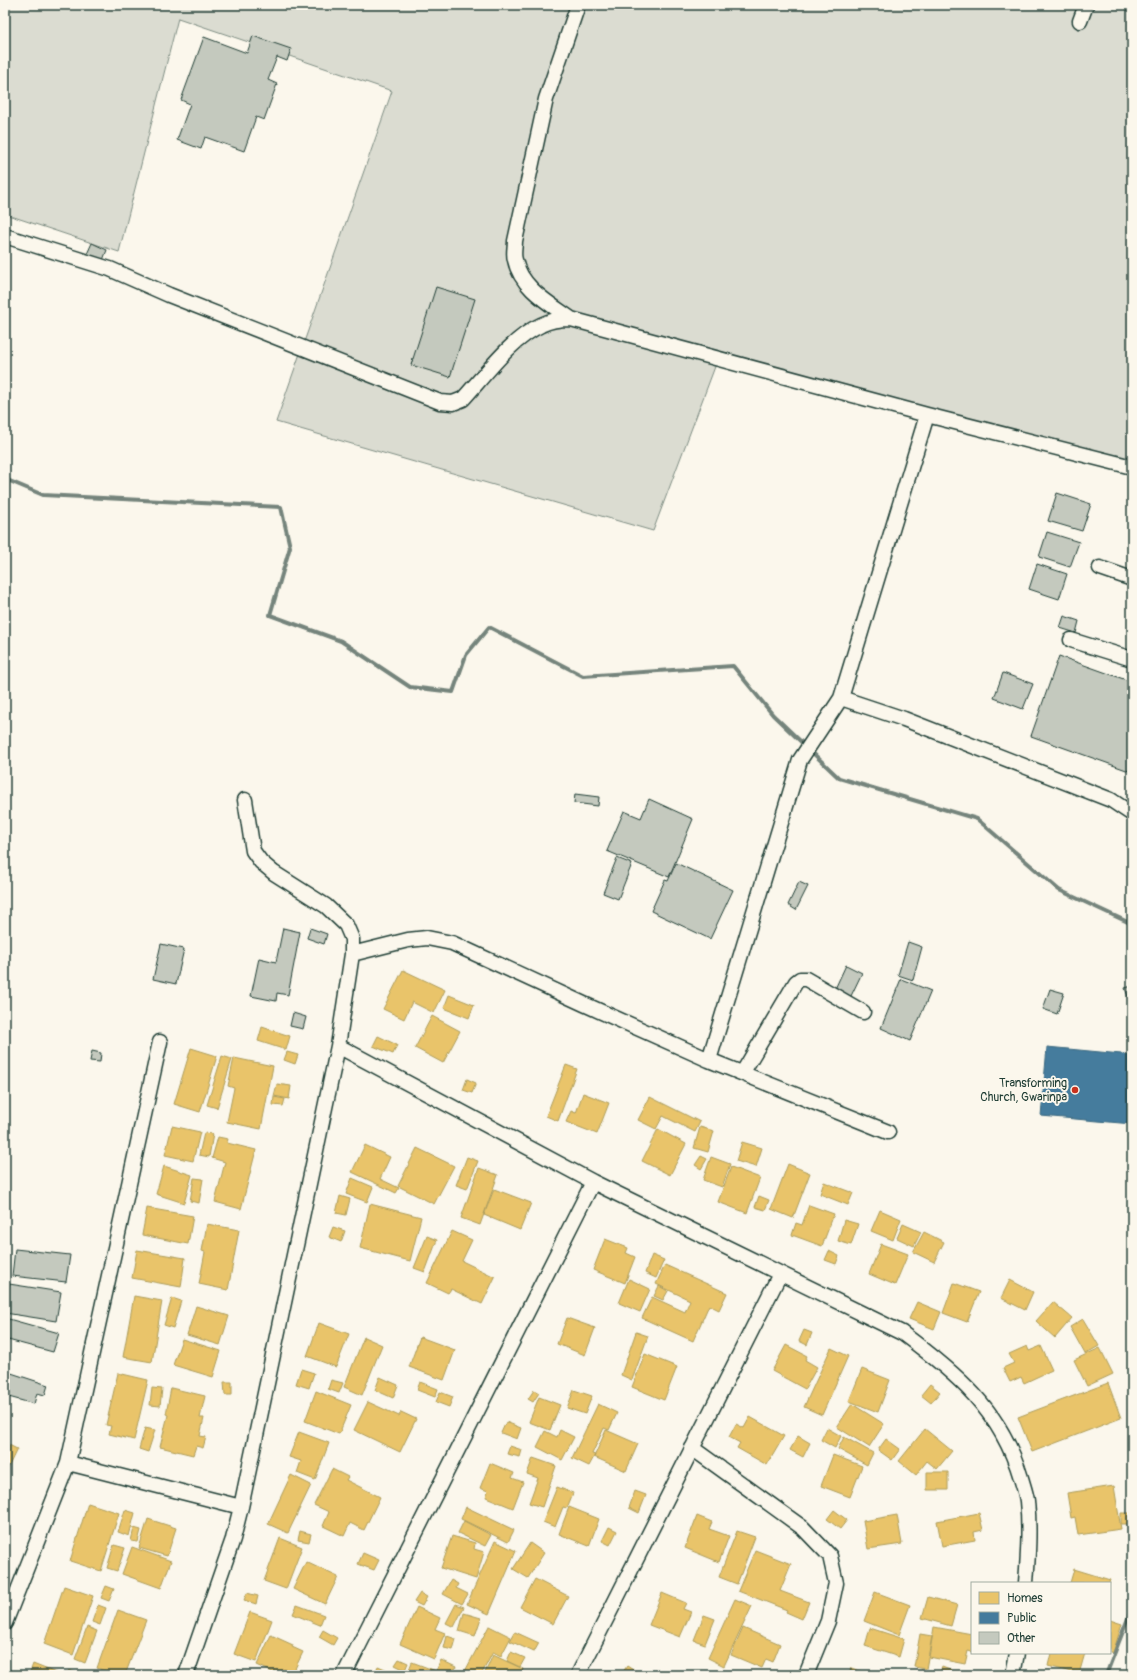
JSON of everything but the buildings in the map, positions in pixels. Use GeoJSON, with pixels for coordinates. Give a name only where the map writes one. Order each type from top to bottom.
{"type":"FeatureCollection","features":[{"type":"Feature","properties":{"kind":"street"},"geometry":{"type":"LineString","coordinates":[[571,319],[535,293],[520,275],[514,259],[515,241],[546,99],[578,5]]}},
{"type":"Feature","properties":{"kind":"street"},"geometry":{"type":"LineString","coordinates":[[1080,22],[1086,5]]}},
{"type":"Feature","properties":{"kind":"street"},"geometry":{"type":"LineString","coordinates":[[5,236],[110,269],[440,402],[453,403],[463,399],[520,337],[541,324],[557,320],[571,319],[927,415],[1132,467]]}},
{"type":"Feature","properties":{"kind":"street"},"geometry":{"type":"LineString","coordinates":[[709,1060],[800,760],[841,698],[927,415]]}},
{"type":"Feature","properties":{"kind":"street"},"geometry":{"type":"LineString","coordinates":[[1100,568],[1132,579]]}},
{"type":"Feature","properties":{"kind":"street"},"geometry":{"type":"LineString","coordinates":[[1071,640],[1132,659]]}},
{"type":"Feature","properties":{"kind":"street"},"geometry":{"type":"LineString","coordinates":[[841,698],[904,719],[1111,800],[1132,814]]}},
{"type":"Feature","properties":{"kind":"street"},"geometry":{"type":"LineString","coordinates":[[186,1675],[230,1546],[240,1507],[338,1046],[352,954],[352,939],[346,925],[326,906],[274,873],[261,862],[253,851],[245,800]]}},
{"type":"Feature","properties":{"kind":"street"},"geometry":{"type":"LineString","coordinates":[[352,954],[408,940],[427,938],[452,943],[709,1060],[743,1072],[888,1132]]}},
{"type":"Feature","properties":{"kind":"street"},"geometry":{"type":"LineString","coordinates":[[743,1072],[796,982],[800,979],[806,979],[863,1012]]}},
{"type":"Feature","properties":{"kind":"street"},"geometry":{"type":"LineString","coordinates":[[6,1618],[68,1463],[160,1042]]}},
{"type":"Feature","properties":{"kind":"street"},"geometry":{"type":"LineString","coordinates":[[338,1046],[593,1182],[902,1333],[941,1362],[979,1399],[997,1424],[1012,1451],[1027,1500],[1029,1543],[1026,1582]]}},
{"type":"Feature","properties":{"kind":"street"},"geometry":{"type":"LineString","coordinates":[[344,1675],[593,1182]]}},
{"type":"Feature","properties":{"kind":"street"},"geometry":{"type":"LineString","coordinates":[[578,1675],[780,1274]]}},
{"type":"Feature","properties":{"kind":"street"},"geometry":{"type":"LineString","coordinates":[[692,1448],[803,1528],[830,1556],[836,1583],[828,1621],[806,1675]]}},
{"type":"Feature","properties":{"kind":"street"},"geometry":{"type":"LineString","coordinates":[[68,1463],[240,1507]]}},
{"type":"Feature","properties":{"kind":"street"},"geometry":{"type":"LineString","coordinates":[[1013,1675],[1017,1654]]}},
{"type":"Feature","properties":{"kind":"shaded area"},"geometry":{"type":"Polygon","coordinates":[[[5,5],[1132,5],[1132,475],[719,356],[653,531],[276,422],[392,91],[178,18],[119,252],[5,214],[5,5]]]}},
{"type":"Feature","properties":{"kind":"waterway"},"geometry":{"type":"LineString","coordinates":[[5,479],[43,495],[281,507],[290,547],[270,615],[341,641],[410,687],[453,692],[466,655],[489,627],[583,676],[733,666],[773,715],[839,778],[977,819],[1059,890],[1132,924]]}},
{"type":"Feature","properties":{"kind":"waterway"},"geometry":{"type":"LineString","coordinates":[[1106,1675],[1132,1608]]}},
{"type":"Feature","properties":{"kind":"place","name":"Transforming Church, Gwarinpa"},"geometry":{"type":"Point","coordinates":[1075,1090]}}]}
